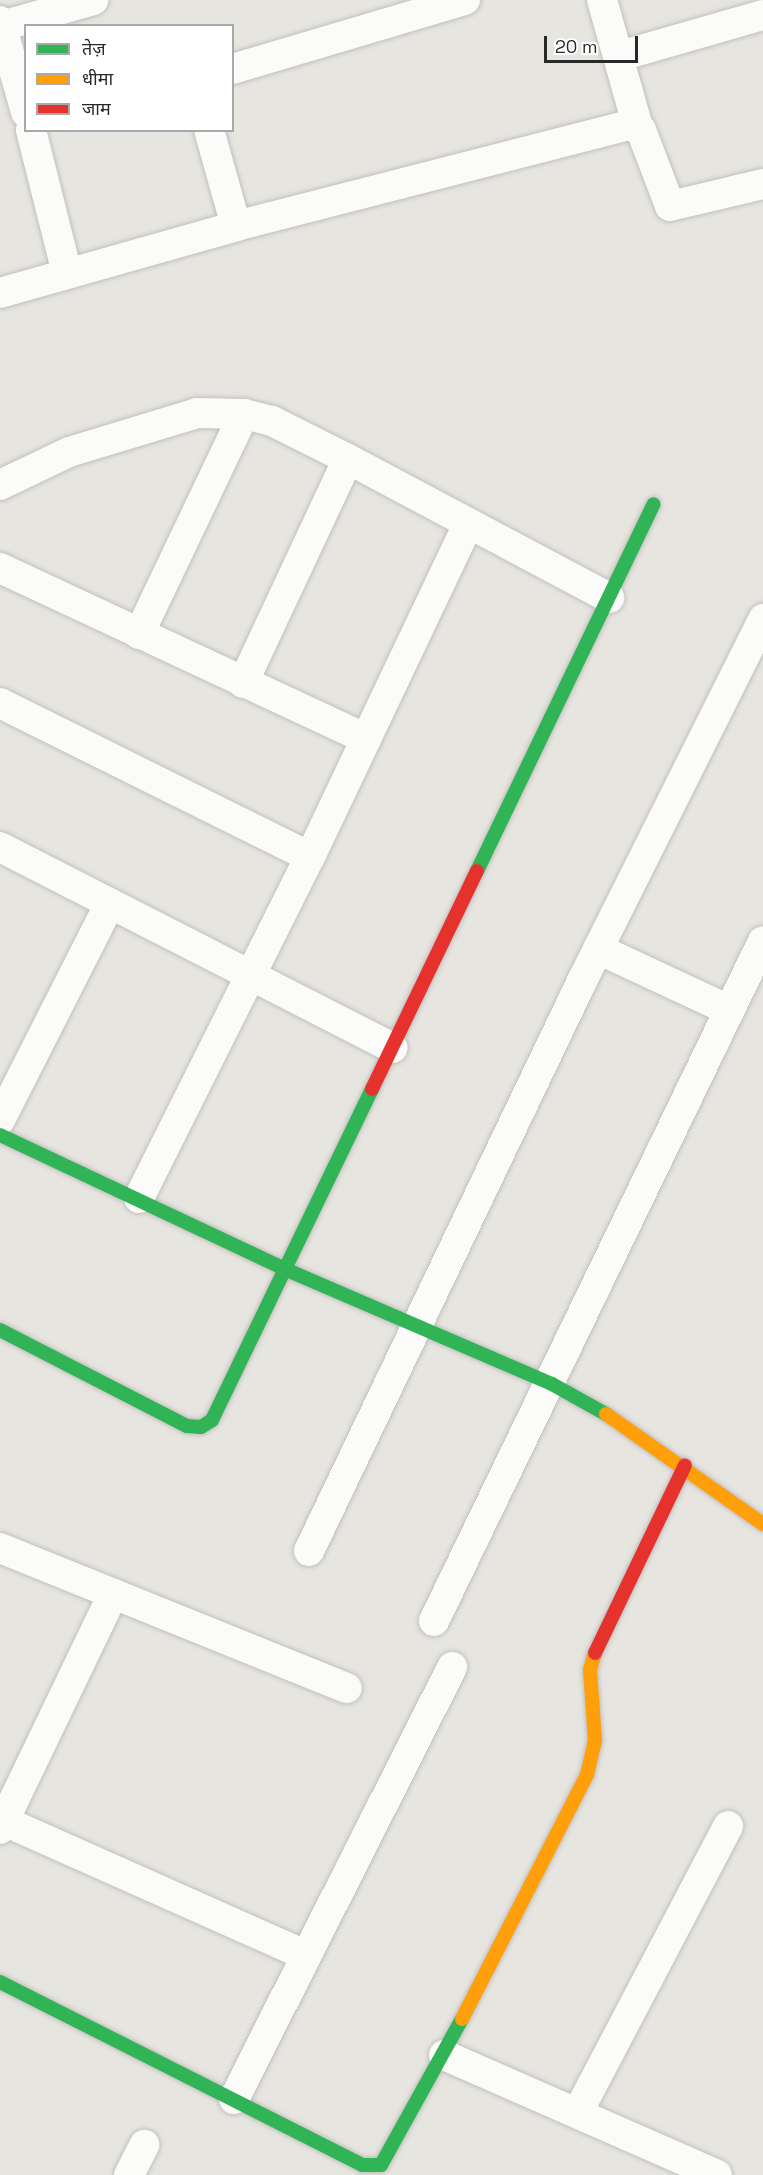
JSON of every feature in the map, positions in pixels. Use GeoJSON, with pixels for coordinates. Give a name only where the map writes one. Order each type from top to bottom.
{"type":"FeatureCollection","features":[{"type":"Feature","properties":{"kind":"street"},"geometry":{"type":"LineString","coordinates":[[24,107],[5,58],[1,23],[93,0]]}},
{"type":"Feature","properties":{"kind":"street"},"geometry":{"type":"LineString","coordinates":[[234,68],[465,0]]}},
{"type":"Feature","properties":{"kind":"street"},"geometry":{"type":"LineString","coordinates":[[602,0],[620,56],[637,124],[670,206],[763,184]]}},
{"type":"Feature","properties":{"kind":"street"},"geometry":{"type":"LineString","coordinates":[[620,56],[763,15]]}},
{"type":"Feature","properties":{"kind":"street"},"geometry":{"type":"LineString","coordinates":[[0,293],[236,226],[637,124]]}},
{"type":"Feature","properties":{"kind":"street"},"geometry":{"type":"LineString","coordinates":[[32,132],[67,273]]}},
{"type":"Feature","properties":{"kind":"street"},"geometry":{"type":"LineString","coordinates":[[210,132],[236,226]]}},
{"type":"Feature","properties":{"kind":"street"},"geometry":{"type":"LineString","coordinates":[[0,486],[69,452],[197,413],[244,414],[272,421],[348,459],[466,526],[609,598]]}},
{"type":"Feature","properties":{"kind":"street"},"geometry":{"type":"LineString","coordinates":[[139,634],[244,414]]}},
{"type":"Feature","properties":{"kind":"street"},"geometry":{"type":"LineString","coordinates":[[243,683],[348,459]]}},
{"type":"Feature","properties":{"kind":"street"},"geometry":{"type":"LineString","coordinates":[[0,1330],[187,1426],[201,1427],[212,1420],[654,504]]}},
{"type":"Feature","properties":{"kind":"street"},"geometry":{"type":"LineString","coordinates":[[139,1198],[310,857],[466,526]]}},
{"type":"Feature","properties":{"kind":"street"},"geometry":{"type":"LineString","coordinates":[[0,568],[366,739]]}},
{"type":"Feature","properties":{"kind":"street"},"geometry":{"type":"LineString","coordinates":[[309,1551],[598,949],[763,619]]}},
{"type":"Feature","properties":{"kind":"street"},"geometry":{"type":"LineString","coordinates":[[0,702],[310,857]]}},
{"type":"Feature","properties":{"kind":"street"},"geometry":{"type":"LineString","coordinates":[[0,847],[393,1048]]}},
{"type":"Feature","properties":{"kind":"street"},"geometry":{"type":"LineString","coordinates":[[0,1119],[110,903]]}},
{"type":"Feature","properties":{"kind":"street"},"geometry":{"type":"LineString","coordinates":[[434,1621],[552,1384],[763,941]]}},
{"type":"Feature","properties":{"kind":"street"},"geometry":{"type":"LineString","coordinates":[[598,949],[729,1010]]}},
{"type":"Feature","properties":{"kind":"street"},"geometry":{"type":"LineString","coordinates":[[0,1135],[139,1198],[286,1270],[420,1323],[552,1384],[630,1427],[763,1524]]}},
{"type":"Feature","properties":{"kind":"street"},"geometry":{"type":"LineString","coordinates":[[0,1982],[363,2165],[379,2170],[444,2055],[587,1775],[595,1741],[590,1670],[598,1644],[685,1465]]}},
{"type":"Feature","properties":{"kind":"street"},"geometry":{"type":"LineString","coordinates":[[0,1548],[347,1688]]}},
{"type":"Feature","properties":{"kind":"street"},"geometry":{"type":"LineString","coordinates":[[112,1594],[2,1825],[305,1955]]}},
{"type":"Feature","properties":{"kind":"street"},"geometry":{"type":"LineString","coordinates":[[234,2098],[452,1667]]}},
{"type":"Feature","properties":{"kind":"street"},"geometry":{"type":"LineString","coordinates":[[578,2112],[728,1826]]}},
{"type":"Feature","properties":{"kind":"street"},"geometry":{"type":"LineString","coordinates":[[444,2055],[717,2175]]}},
{"type":"Feature","properties":{"kind":"street"},"geometry":{"type":"LineString","coordinates":[[129,2175],[144,2145]]}},
{"type":"Feature","properties":{"kind":"traffic: fast"},"geometry":{"type":"LineString","coordinates":[[477,871],[654,504]]}},
{"type":"Feature","properties":{"kind":"traffic: fast"},"geometry":{"type":"LineString","coordinates":[[0,1330],[187,1426],[201,1427],[212,1420],[372,1089]]}},
{"type":"Feature","properties":{"kind":"traffic: fast"},"geometry":{"type":"LineString","coordinates":[[0,1135],[287,1270],[552,1384],[606,1414]]}},
{"type":"Feature","properties":{"kind":"traffic: fast"},"geometry":{"type":"LineString","coordinates":[[0,1982],[362,2165],[381,2165],[462,2019]]}},
{"type":"Feature","properties":{"kind":"traffic: slow"},"geometry":{"type":"LineString","coordinates":[[606,1414],[763,1524]]}},
{"type":"Feature","properties":{"kind":"traffic: slow"},"geometry":{"type":"LineString","coordinates":[[462,2019],[587,1775],[595,1741],[590,1670],[595,1653]]}},
{"type":"Feature","properties":{"kind":"traffic: jam"},"geometry":{"type":"LineString","coordinates":[[372,1089],[477,871]]}},
{"type":"Feature","properties":{"kind":"traffic: jam"},"geometry":{"type":"LineString","coordinates":[[595,1653],[685,1465]]}}]}
